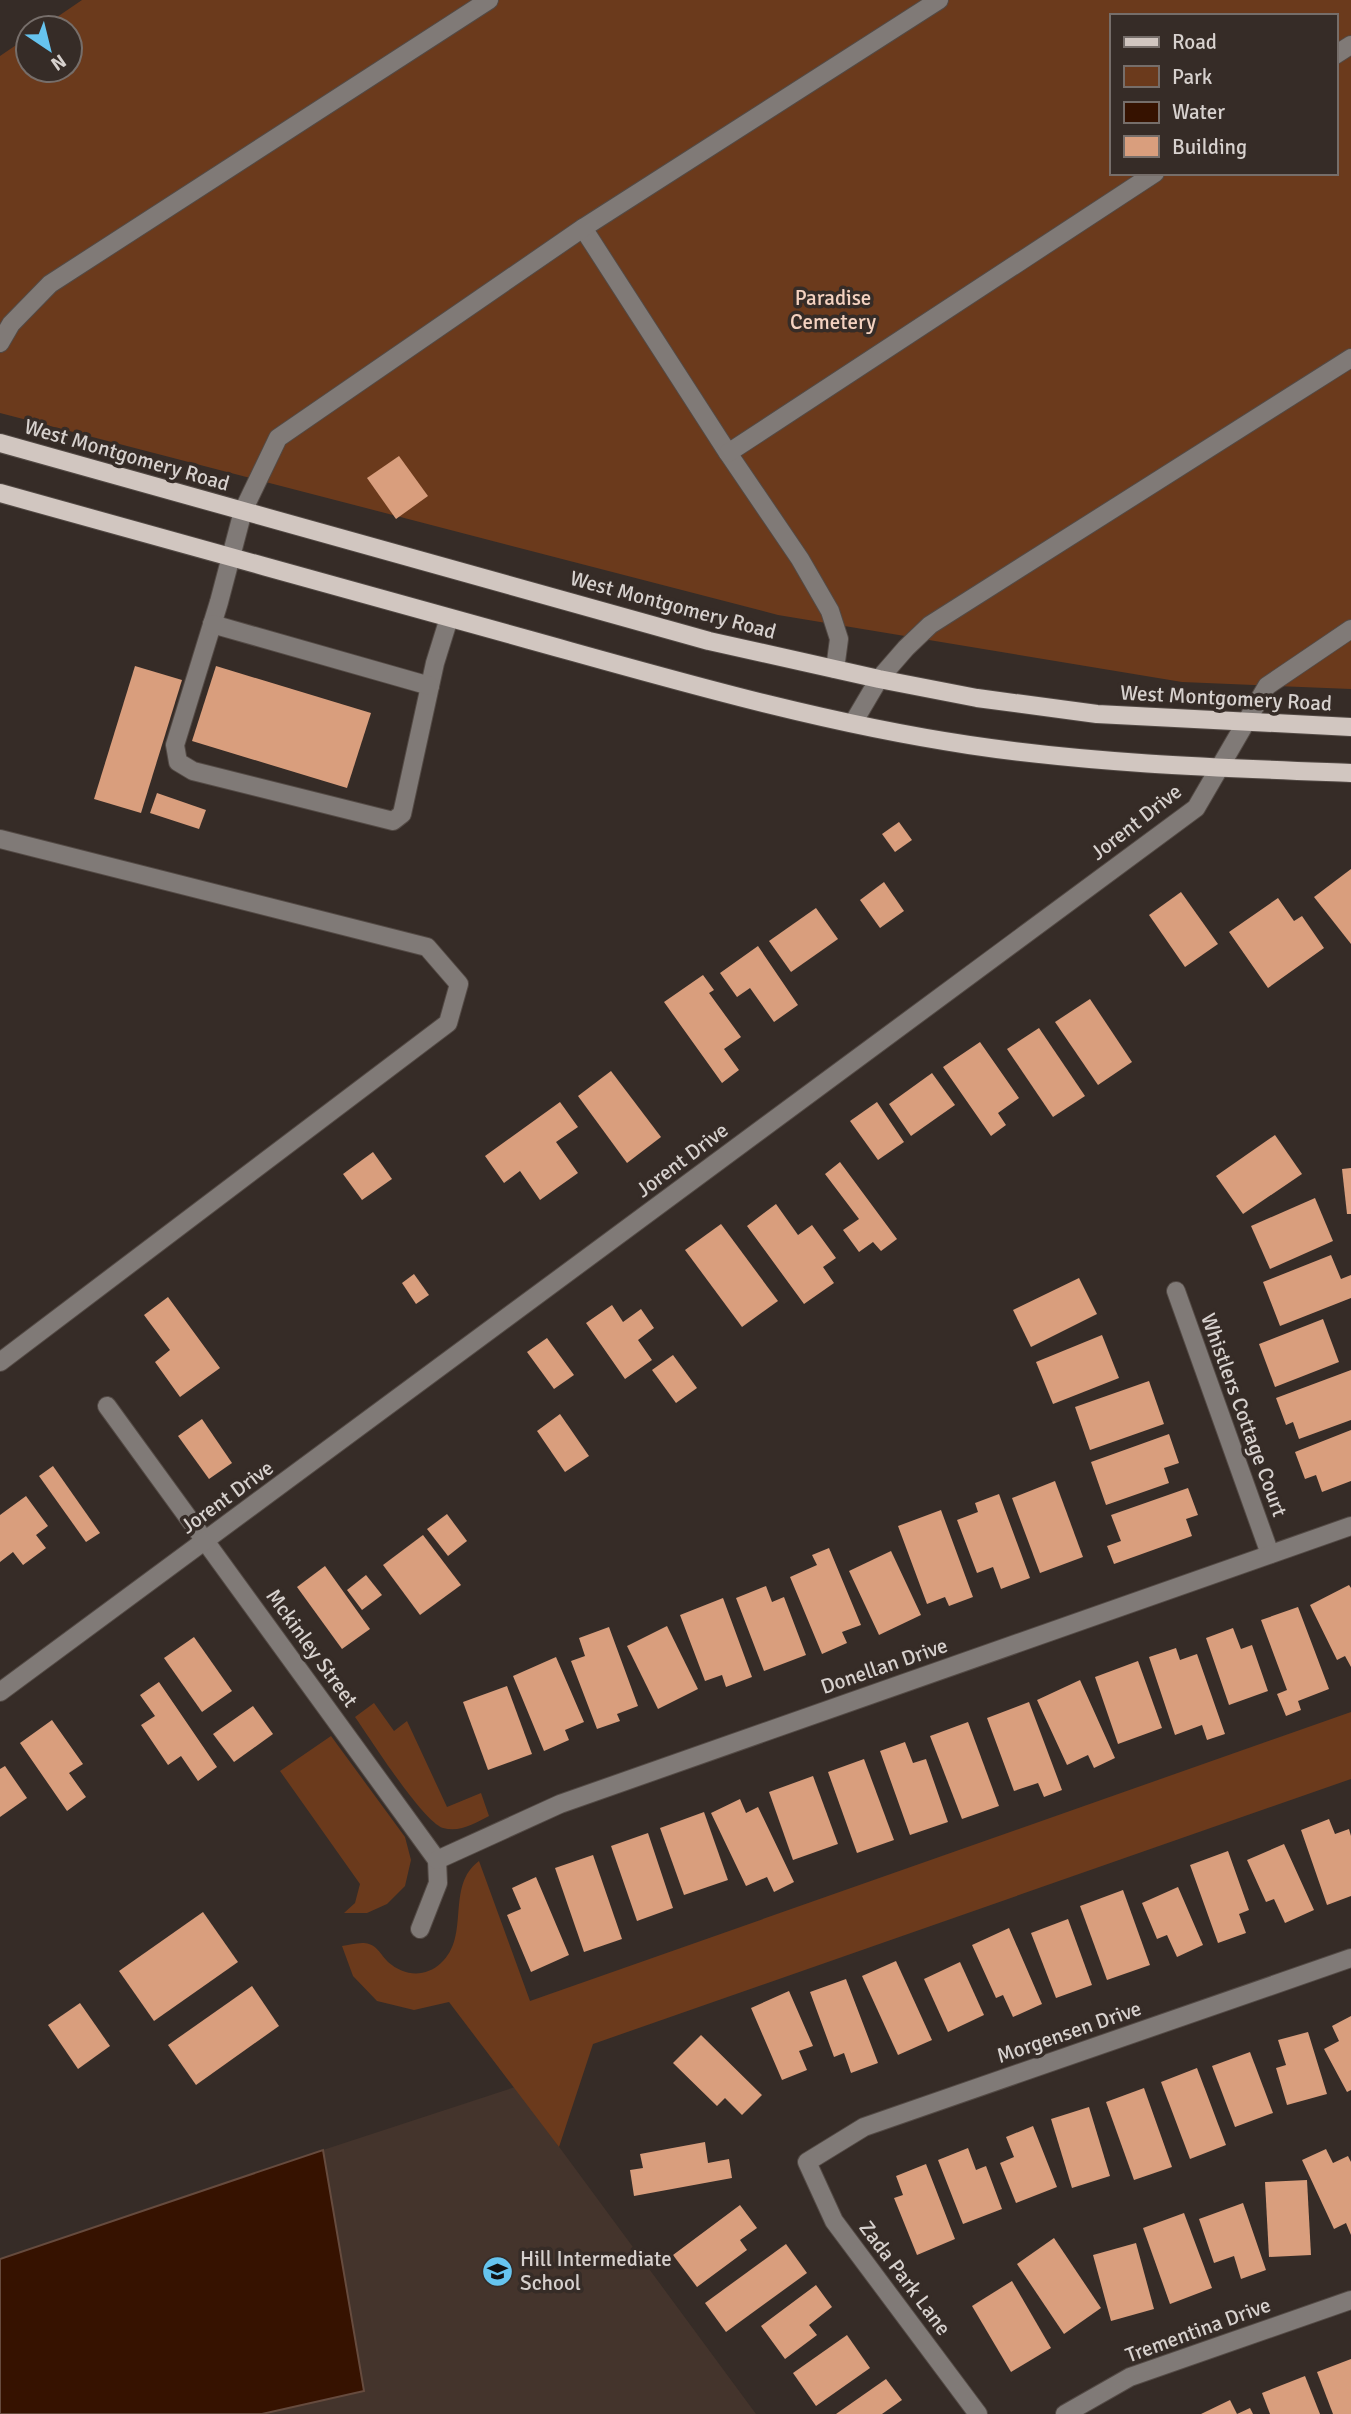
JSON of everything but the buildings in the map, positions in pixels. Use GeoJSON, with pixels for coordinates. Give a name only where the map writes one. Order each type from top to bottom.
{"type":"FeatureCollection","features":[{"type":"Feature","properties":{"kind":"main road","name":"West Montgomery Road"},"geometry":{"type":"LineString","coordinates":[[0,443],[709,641],[880,679],[977,698],[1097,715],[1351,727]]}},
{"type":"Feature","properties":{"kind":"main road"},"geometry":{"type":"LineString","coordinates":[[0,493],[699,687],[853,723],[968,745],[1085,759],[1351,773]]}},
{"type":"Feature","properties":{"kind":"street"},"geometry":{"type":"LineString","coordinates":[[0,343],[11,324],[51,284],[489,0]]}},
{"type":"Feature","properties":{"kind":"street"},"geometry":{"type":"LineString","coordinates":[[449,618],[430,685],[402,814],[393,821],[193,771],[178,762],[175,745],[243,511],[278,438],[583,228],[939,0]]}},
{"type":"Feature","properties":{"kind":"street"},"geometry":{"type":"LineString","coordinates":[[728,453],[1152,175]]}},
{"type":"Feature","properties":{"kind":"street"},"geometry":{"type":"LineString","coordinates":[[583,228],[800,559],[830,611],[839,639],[835,669]]}},
{"type":"Feature","properties":{"kind":"street"},"geometry":{"type":"LineString","coordinates":[[853,723],[880,679],[930,625],[1351,358]]}},
{"type":"Feature","properties":{"kind":"street"},"geometry":{"type":"LineString","coordinates":[[212,624],[430,685]]}},
{"type":"Feature","properties":{"kind":"street","name":"Jorent Drive"},"geometry":{"type":"LineString","coordinates":[[0,1692],[1196,808],[1267,686],[1351,629]]}},
{"type":"Feature","properties":{"kind":"street"},"geometry":{"type":"LineString","coordinates":[[0,839],[427,947],[458,984],[448,1023],[0,1362]]}},
{"type":"Feature","properties":{"kind":"street","name":"Whistlers Cottage Court"},"geometry":{"type":"LineString","coordinates":[[1175,1291],[1270,1554]]}},
{"type":"Feature","properties":{"kind":"street","name":"Mckinley Street"},"geometry":{"type":"LineString","coordinates":[[107,1406],[436,1860]]}},
{"type":"Feature","properties":{"kind":"street","name":"Donellan Drive"},"geometry":{"type":"LineString","coordinates":[[436,1860],[560,1804],[1351,1526]]}},
{"type":"Feature","properties":{"kind":"street"},"geometry":{"type":"LineString","coordinates":[[420,1929],[438,1883],[436,1860]]}},
{"type":"Feature","properties":{"kind":"street","name":"Morgensen Drive"},"geometry":{"type":"LineString","coordinates":[[807,2162],[864,2127],[1351,1958]]}},
{"type":"Feature","properties":{"kind":"street","name":"Zada Park Lane"},"geometry":{"type":"LineString","coordinates":[[807,2162],[834,2221],[978,2414]]}},
{"type":"Feature","properties":{"kind":"street","name":"Trementina Drive"},"geometry":{"type":"LineString","coordinates":[[1065,2414],[1130,2377],[1351,2300]]}},
{"type":"Feature","properties":{"kind":"shaded area","name":"Hill Intermediate School"},"geometry":{"type":"Polygon","coordinates":[[[515,2087],[756,2414],[262,2414],[364,2391],[323,2150],[515,2087]]]}},
{"type":"Feature","properties":{"kind":"green space","name":"Paradise Cemetery"},"geometry":{"type":"Polygon","coordinates":[[[82,0],[1351,0],[1351,689],[1182,682],[778,615],[0,413],[0,56],[14,46],[14,84],[84,84],[84,14],[62,14],[82,0]]]}},
{"type":"Feature","properties":{"kind":"green space"},"geometry":{"type":"Polygon","coordinates":[[[374,1703],[394,1731],[407,1721],[447,1807],[481,1793],[489,1816],[467,1826],[449,1829],[434,1822],[422,1811],[355,1717],[374,1703]]]}},
{"type":"Feature","properties":{"kind":"green space"},"geometry":{"type":"Polygon","coordinates":[[[1351,1712],[1351,1779],[593,2044],[559,2147],[449,2002],[414,2010],[377,2001],[353,1976],[342,1946],[359,1943],[372,1945],[394,1967],[408,1972],[421,1973],[435,1968],[450,1952],[455,1939],[463,1884],[469,1871],[479,1861],[530,2001],[1351,1712]]]}},
{"type":"Feature","properties":{"kind":"green space"},"geometry":{"type":"Polygon","coordinates":[[[331,1736],[405,1837],[411,1860],[405,1886],[387,1904],[367,1913],[344,1913],[355,1903],[360,1884],[280,1771],[331,1736]]]}},
{"type":"Feature","properties":{"kind":"water"},"geometry":{"type":"Polygon","coordinates":[[[323,2150],[364,2391],[262,2414],[0,2414],[0,2259],[323,2150]]]}},
{"type":"Feature","properties":{"kind":"place","name":"Hill Intermediate School"},"geometry":{"type":"Point","coordinates":[497,2271]}}]}
